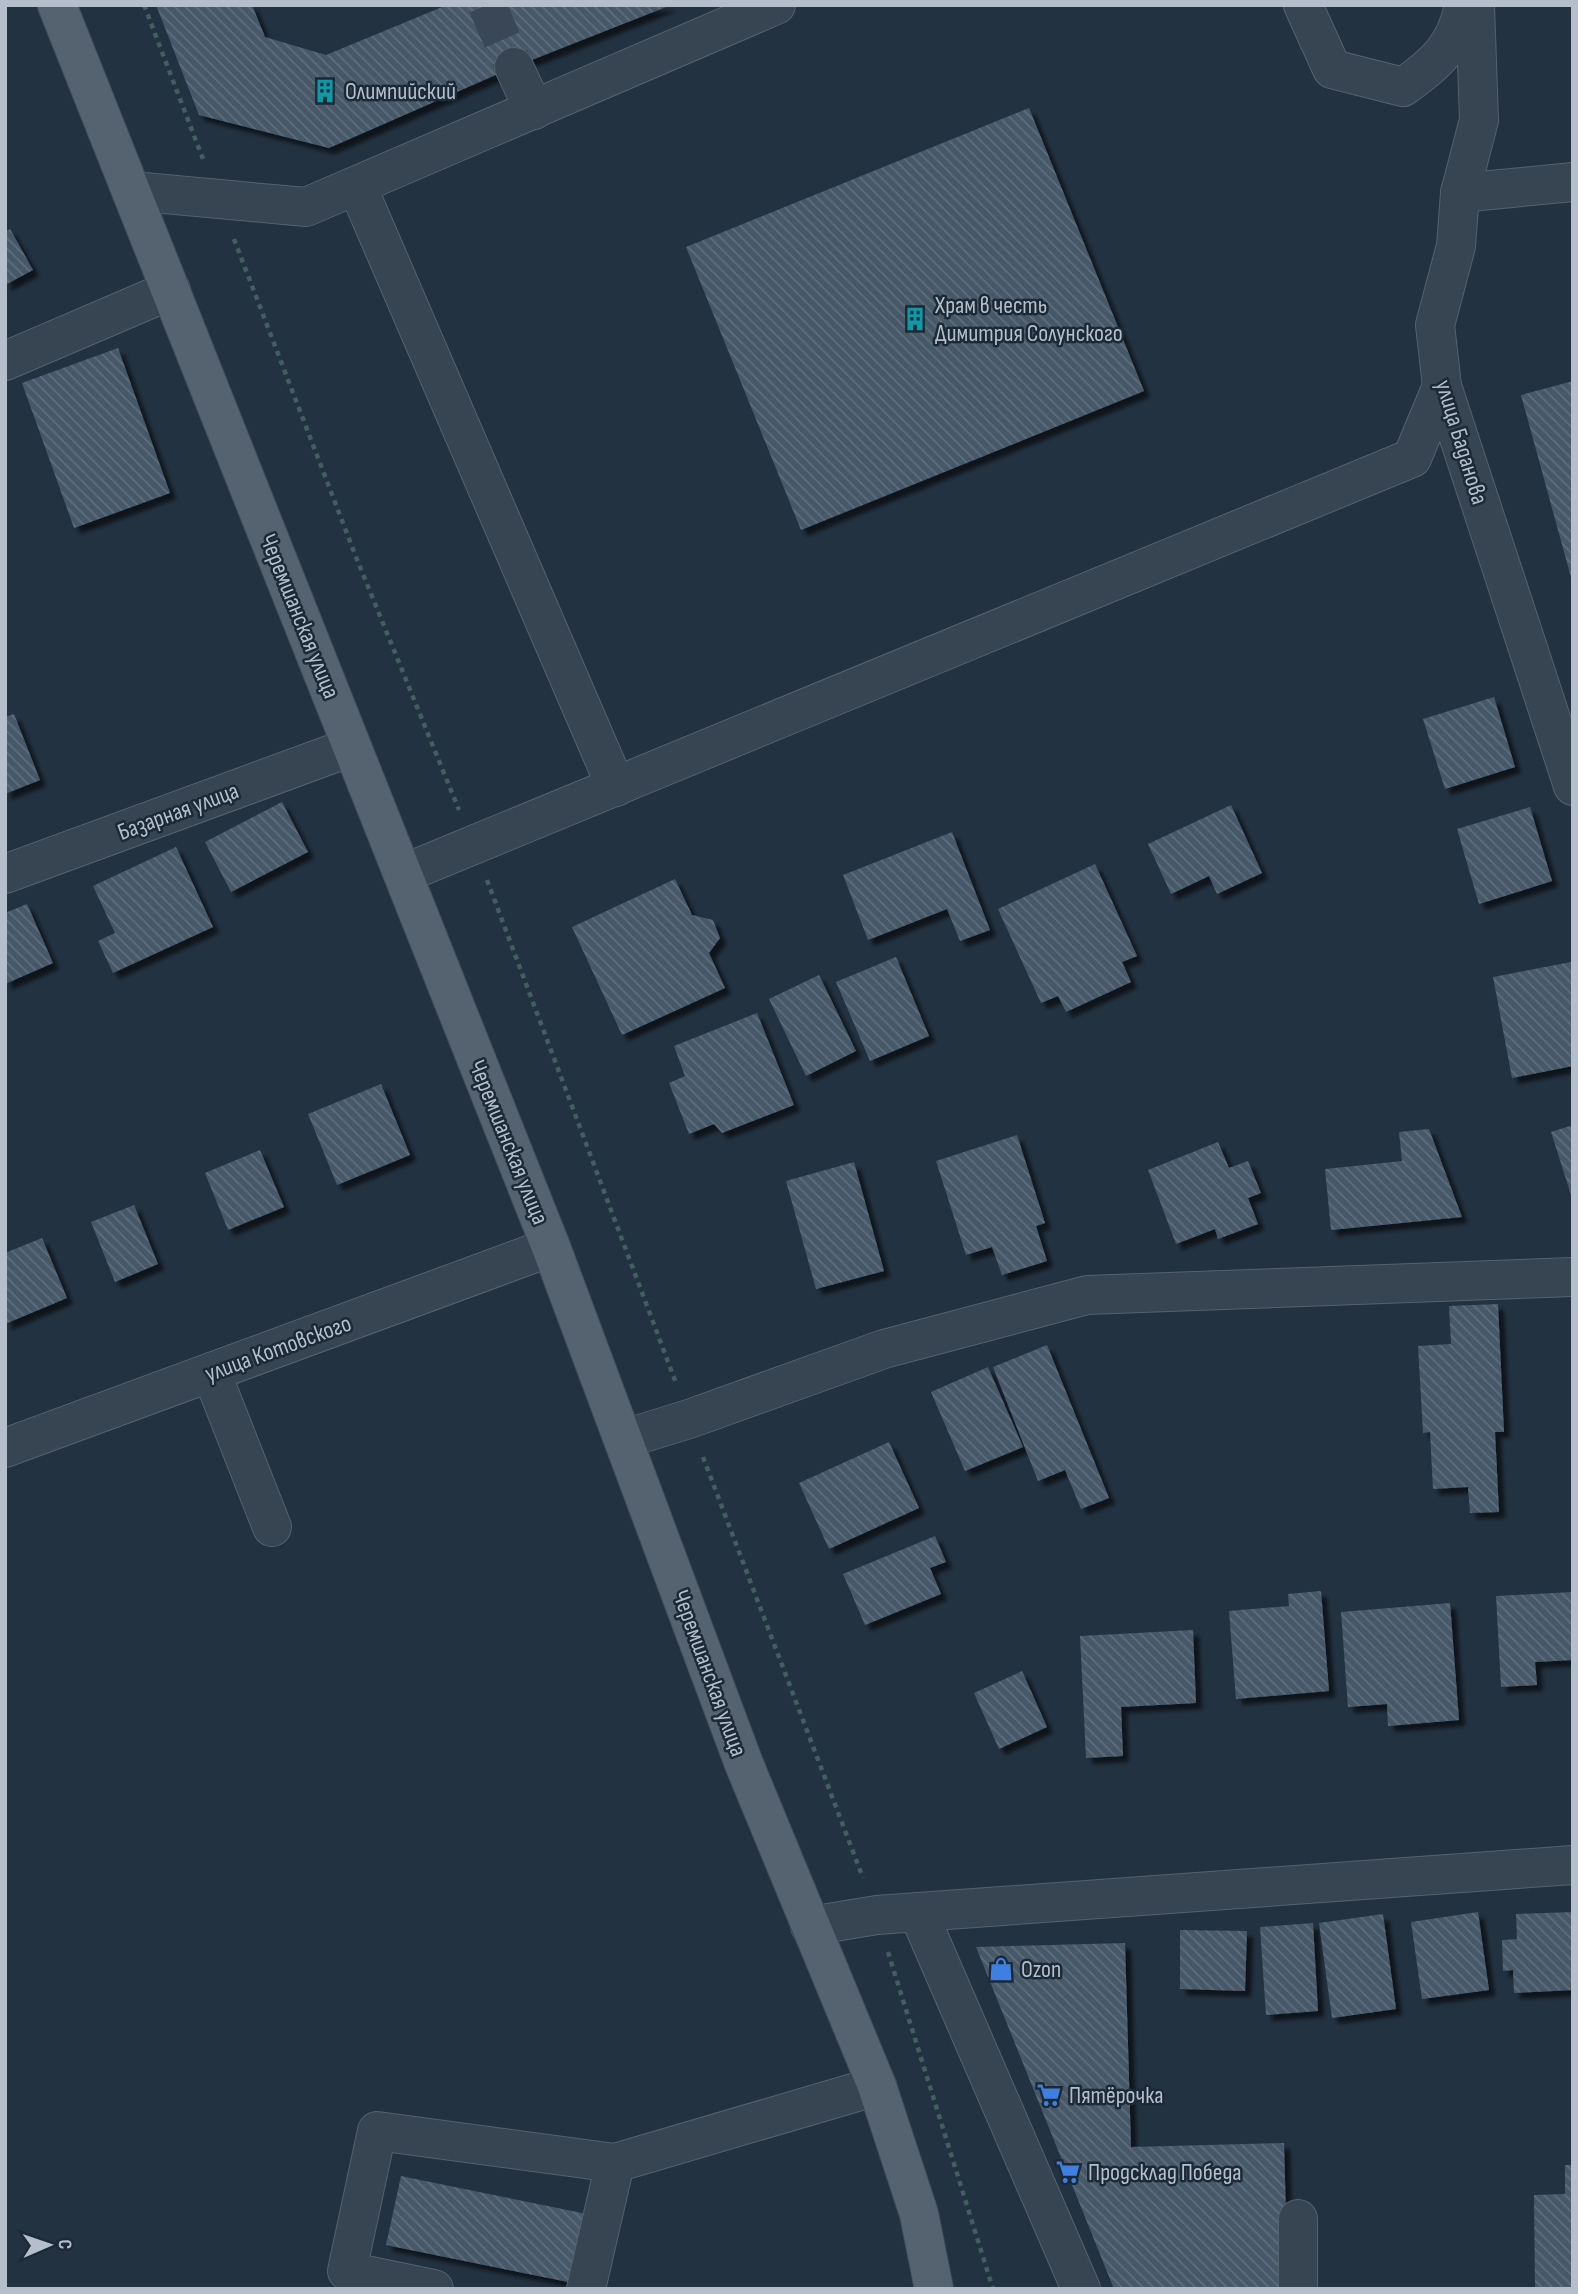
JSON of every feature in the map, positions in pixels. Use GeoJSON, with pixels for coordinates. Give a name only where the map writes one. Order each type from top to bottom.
{"type":"FeatureCollection","features":[{"type":"Feature","properties":{"kind":"main road","name":"Черемшанская улица"},"geometry":{"type":"LineString","coordinates":[[57,5],[551,1247],[744,1764],[877,2086],[919,2214],[934,2289]]}},
{"type":"Feature","properties":{"kind":"street"},"geometry":{"type":"LineString","coordinates":[[132,191],[306,207],[776,5]]}},
{"type":"Feature","properties":{"kind":"street"},"geometry":{"type":"LineString","coordinates":[[1303,5],[1332,69],[1403,87],[1428,70],[1459,32],[1464,5]]}},
{"type":"Feature","properties":{"kind":"street","name":"улица Баданова"},"geometry":{"type":"LineString","coordinates":[[1475,5],[1479,120],[1460,193],[1456,246],[1435,325],[1442,386],[1573,786]]}},
{"type":"Feature","properties":{"kind":"street"},"geometry":{"type":"LineString","coordinates":[[514,67],[534,110]]}},
{"type":"Feature","properties":{"kind":"street"},"geometry":{"type":"LineString","coordinates":[[1460,193],[1573,182]]}},
{"type":"Feature","properties":{"kind":"street"},"geometry":{"type":"LineString","coordinates":[[357,186],[616,787]]}},
{"type":"Feature","properties":{"kind":"street"},"geometry":{"type":"LineString","coordinates":[[5,361],[171,290]]}},
{"type":"Feature","properties":{"kind":"street"},"geometry":{"type":"LineString","coordinates":[[403,874],[1412,458],[1442,386]]}},
{"type":"Feature","properties":{"kind":"street","name":"Базарная улица"},"geometry":{"type":"LineString","coordinates":[[5,874],[352,747]]}},
{"type":"Feature","properties":{"kind":"street","name":"улица Котовского"},"geometry":{"type":"LineString","coordinates":[[5,1448],[551,1247]]}},
{"type":"Feature","properties":{"kind":"street"},"geometry":{"type":"LineString","coordinates":[[624,1439],[689,1419],[884,1349],[1087,1295],[1573,1278]]}},
{"type":"Feature","properties":{"kind":"street"},"geometry":{"type":"LineString","coordinates":[[211,1372],[272,1527]]}},
{"type":"Feature","properties":{"kind":"street"},"geometry":{"type":"LineString","coordinates":[[810,1926],[877,1915],[1573,1865]]}},
{"type":"Feature","properties":{"kind":"street"},"geometry":{"type":"LineString","coordinates":[[918,1912],[1081,2289]]}},
{"type":"Feature","properties":{"kind":"street"},"geometry":{"type":"LineString","coordinates":[[434,2289],[347,2271],[377,2131],[615,2163],[877,2086]]}},
{"type":"Feature","properties":{"kind":"street"},"geometry":{"type":"LineString","coordinates":[[586,2289],[615,2163]]}},
{"type":"Feature","properties":{"kind":"street"},"geometry":{"type":"LineString","coordinates":[[1298,2219],[1298,2289]]}},
{"type":"Feature","properties":{"kind":"path"},"geometry":{"type":"LineString","coordinates":[[144,5],[356,557],[474,846],[877,1915],[993,2289]]}},
{"type":"Feature","properties":{"kind":"building","name":"Олимпийский"},"geometry":{"type":"Polygon","coordinates":[[[156,5],[252,5],[265,37],[326,55],[447,5],[671,5],[514,67],[329,148],[199,115],[156,5]]]}},
{"type":"Feature","properties":{"kind":"building","name":"Храм в честь Димитрия Солунского"},"geometry":{"type":"Polygon","coordinates":[[[1029,108],[1144,391],[801,530],[686,247],[1029,108]]]}},
{"type":"Feature","properties":{"kind":"building"},"geometry":{"type":"Polygon","coordinates":[[[10,229],[33,270],[5,285],[5,232],[10,229]]]}},
{"type":"Feature","properties":{"kind":"building"},"geometry":{"type":"Polygon","coordinates":[[[118,348],[170,493],[74,528],[22,383],[118,348]]]}},
{"type":"Feature","properties":{"kind":"building"},"geometry":{"type":"Polygon","coordinates":[[[1573,381],[1573,581],[1572,581],[1521,395],[1573,381]]]}},
{"type":"Feature","properties":{"kind":"building"},"geometry":{"type":"Polygon","coordinates":[[[1494,697],[1515,767],[1445,789],[1423,719],[1494,697]]]}},
{"type":"Feature","properties":{"kind":"building"},"geometry":{"type":"Polygon","coordinates":[[[14,714],[40,780],[5,794],[5,717],[14,714]]]}},
{"type":"Feature","properties":{"kind":"building"},"geometry":{"type":"Polygon","coordinates":[[[282,802],[308,852],[231,892],[205,842],[282,802]]]}},
{"type":"Feature","properties":{"kind":"building"},"geometry":{"type":"Polygon","coordinates":[[[1231,805],[1262,873],[1217,894],[1209,876],[1171,894],[1148,844],[1231,805]]]}},
{"type":"Feature","properties":{"kind":"building"},"geometry":{"type":"Polygon","coordinates":[[[1530,807],[1552,881],[1479,904],[1457,829],[1530,807]]]}},
{"type":"Feature","properties":{"kind":"building"},"geometry":{"type":"Polygon","coordinates":[[[952,832],[990,930],[960,941],[947,909],[868,940],[843,875],[952,832]]]}},
{"type":"Feature","properties":{"kind":"building"},"geometry":{"type":"Polygon","coordinates":[[[176,847],[213,927],[113,973],[98,941],[115,933],[93,886],[176,847]]]}},
{"type":"Feature","properties":{"kind":"building"},"geometry":{"type":"Polygon","coordinates":[[[1095,864],[1137,956],[1122,962],[1131,982],[1066,1012],[1058,996],[1041,1003],[998,909],[1095,864]]]}},
{"type":"Feature","properties":{"kind":"building"},"geometry":{"type":"Polygon","coordinates":[[[675,879],[692,915],[713,920],[720,938],[709,953],[725,988],[622,1035],[572,927],[675,879]]]}},
{"type":"Feature","properties":{"kind":"building"},"geometry":{"type":"Polygon","coordinates":[[[27,904],[53,963],[5,984],[5,913],[27,904]]]}},
{"type":"Feature","properties":{"kind":"building"},"geometry":{"type":"Polygon","coordinates":[[[896,957],[929,1036],[870,1061],[836,982],[896,957]]]}},
{"type":"Feature","properties":{"kind":"building"},"geometry":{"type":"Polygon","coordinates":[[[1571,962],[1573,1066],[1512,1078],[1493,977],[1571,962]]]}},
{"type":"Feature","properties":{"kind":"building"},"geometry":{"type":"Polygon","coordinates":[[[819,975],[856,1051],[806,1076],[769,999],[819,975]]]}},
{"type":"Feature","properties":{"kind":"building"},"geometry":{"type":"Polygon","coordinates":[[[757,1013],[794,1105],[722,1133],[714,1124],[689,1134],[669,1083],[685,1076],[674,1046],[757,1013]]]}},
{"type":"Feature","properties":{"kind":"building"},"geometry":{"type":"Polygon","coordinates":[[[381,1084],[410,1155],[337,1185],[308,1114],[381,1084]]]}},
{"type":"Feature","properties":{"kind":"building"},"geometry":{"type":"Polygon","coordinates":[[[1573,1125],[1573,1198],[1572,1198],[1551,1132],[1573,1125]]]}},
{"type":"Feature","properties":{"kind":"building"},"geometry":{"type":"Polygon","coordinates":[[[1429,1129],[1462,1217],[1331,1230],[1325,1169],[1402,1161],[1399,1132],[1429,1129]]]}},
{"type":"Feature","properties":{"kind":"building"},"geometry":{"type":"Polygon","coordinates":[[[1017,1135],[1045,1223],[1036,1226],[1047,1261],[1002,1275],[992,1247],[966,1255],[936,1161],[1017,1135]]]}},
{"type":"Feature","properties":{"kind":"building"},"geometry":{"type":"Polygon","coordinates":[[[1218,1142],[1229,1168],[1248,1161],[1261,1193],[1248,1198],[1258,1224],[1218,1239],[1215,1229],[1176,1244],[1148,1170],[1218,1142]]]}},
{"type":"Feature","properties":{"kind":"building"},"geometry":{"type":"Polygon","coordinates":[[[260,1150],[284,1207],[228,1230],[205,1173],[260,1150]]]}},
{"type":"Feature","properties":{"kind":"building"},"geometry":{"type":"Polygon","coordinates":[[[854,1162],[884,1271],[816,1289],[786,1181],[854,1162]]]}},
{"type":"Feature","properties":{"kind":"building"},"geometry":{"type":"Polygon","coordinates":[[[134,1205],[158,1264],[115,1282],[91,1222],[134,1205]]]}},
{"type":"Feature","properties":{"kind":"building"},"geometry":{"type":"Polygon","coordinates":[[[42,1238],[67,1298],[5,1324],[5,1253],[42,1238]]]}},
{"type":"Feature","properties":{"kind":"building"},"geometry":{"type":"Polygon","coordinates":[[[1498,1304],[1504,1432],[1495,1432],[1499,1512],[1470,1513],[1468,1487],[1433,1489],[1430,1432],[1423,1433],[1418,1346],[1451,1344],[1449,1306],[1498,1304]]]}},
{"type":"Feature","properties":{"kind":"building"},"geometry":{"type":"Polygon","coordinates":[[[1047,1345],[1109,1498],[1081,1509],[1065,1470],[1038,1481],[993,1367],[1047,1345]]]}},
{"type":"Feature","properties":{"kind":"building"},"geometry":{"type":"Polygon","coordinates":[[[988,1367],[1023,1447],[965,1471],[931,1392],[988,1367]]]}},
{"type":"Feature","properties":{"kind":"building"},"geometry":{"type":"Polygon","coordinates":[[[889,1442],[919,1508],[829,1549],[799,1483],[889,1442]]]}},
{"type":"Feature","properties":{"kind":"building"},"geometry":{"type":"Polygon","coordinates":[[[935,1536],[946,1562],[930,1568],[941,1594],[865,1625],[843,1574],[935,1536]]]}},
{"type":"Feature","properties":{"kind":"building"},"geometry":{"type":"Polygon","coordinates":[[[1321,1591],[1329,1691],[1236,1699],[1229,1611],[1289,1606],[1288,1594],[1321,1591]]]}},
{"type":"Feature","properties":{"kind":"building"},"geometry":{"type":"Polygon","coordinates":[[[1573,1592],[1573,1660],[1535,1662],[1537,1685],[1501,1687],[1496,1596],[1573,1592]]]}},
{"type":"Feature","properties":{"kind":"building"},"geometry":{"type":"Polygon","coordinates":[[[1450,1603],[1459,1720],[1388,1726],[1387,1704],[1348,1707],[1341,1612],[1450,1603]]]}},
{"type":"Feature","properties":{"kind":"building"},"geometry":{"type":"Polygon","coordinates":[[[1193,1630],[1196,1703],[1121,1707],[1123,1756],[1086,1758],[1080,1636],[1193,1630]]]}},
{"type":"Feature","properties":{"kind":"building"},"geometry":{"type":"Polygon","coordinates":[[[1022,1671],[1047,1727],[999,1749],[974,1693],[1022,1671]]]}},
{"type":"Feature","properties":{"kind":"building"},"geometry":{"type":"Polygon","coordinates":[[[1478,1912],[1489,1990],[1422,1999],[1411,1922],[1478,1912]]]}},
{"type":"Feature","properties":{"kind":"building"},"geometry":{"type":"Polygon","coordinates":[[[1573,1912],[1573,1990],[1514,1993],[1513,1970],[1503,1971],[1502,1940],[1517,1939],[1516,1914],[1573,1912]]]}},
{"type":"Feature","properties":{"kind":"building"},"geometry":{"type":"Polygon","coordinates":[[[1383,1914],[1396,2009],[1332,2018],[1319,1923],[1383,1914]]]}},
{"type":"Feature","properties":{"kind":"building"},"geometry":{"type":"Polygon","coordinates":[[[1313,1923],[1318,2011],[1266,2015],[1260,1927],[1313,1923]]]}},
{"type":"Feature","properties":{"kind":"building"},"geometry":{"type":"Polygon","coordinates":[[[1180,1930],[1247,1931],[1245,1991],[1180,1989],[1180,1930]]]}},
{"type":"Feature","properties":{"kind":"building"},"geometry":{"type":"Polygon","coordinates":[[[1125,1943],[1131,2147],[1284,2143],[1288,2289],[1114,2289],[976,1947],[1125,1943]]]}},
{"type":"Feature","properties":{"kind":"building"},"geometry":{"type":"Polygon","coordinates":[[[1565,2165],[1573,2165],[1573,2287],[1535,2287],[1534,2195],[1565,2194],[1565,2165]]]}},
{"type":"Feature","properties":{"kind":"building"},"geometry":{"type":"Polygon","coordinates":[[[401,2176],[592,2215],[578,2284],[386,2245],[401,2176]]]}},
{"type":"Feature","properties":{"kind":"tunnel"},"geometry":{"type":"LineString","coordinates":[[487,5],[514,67]]}},
{"type":"Feature","properties":{"kind":"place","name":"Олимпийский"},"geometry":{"type":"Point","coordinates":[325,91]}},
{"type":"Feature","properties":{"kind":"place","name":"Храм в честь Димитрия Солунского"},"geometry":{"type":"Point","coordinates":[915,319]}},
{"type":"Feature","properties":{"kind":"place","name":"Ozon"},"geometry":{"type":"Point","coordinates":[1001,1969]}},
{"type":"Feature","properties":{"kind":"place","name":"Пятёрочка"},"geometry":{"type":"Point","coordinates":[1049,2095]}},
{"type":"Feature","properties":{"kind":"place","name":"Продсклад Победа"},"geometry":{"type":"Point","coordinates":[1068,2172]}}]}
